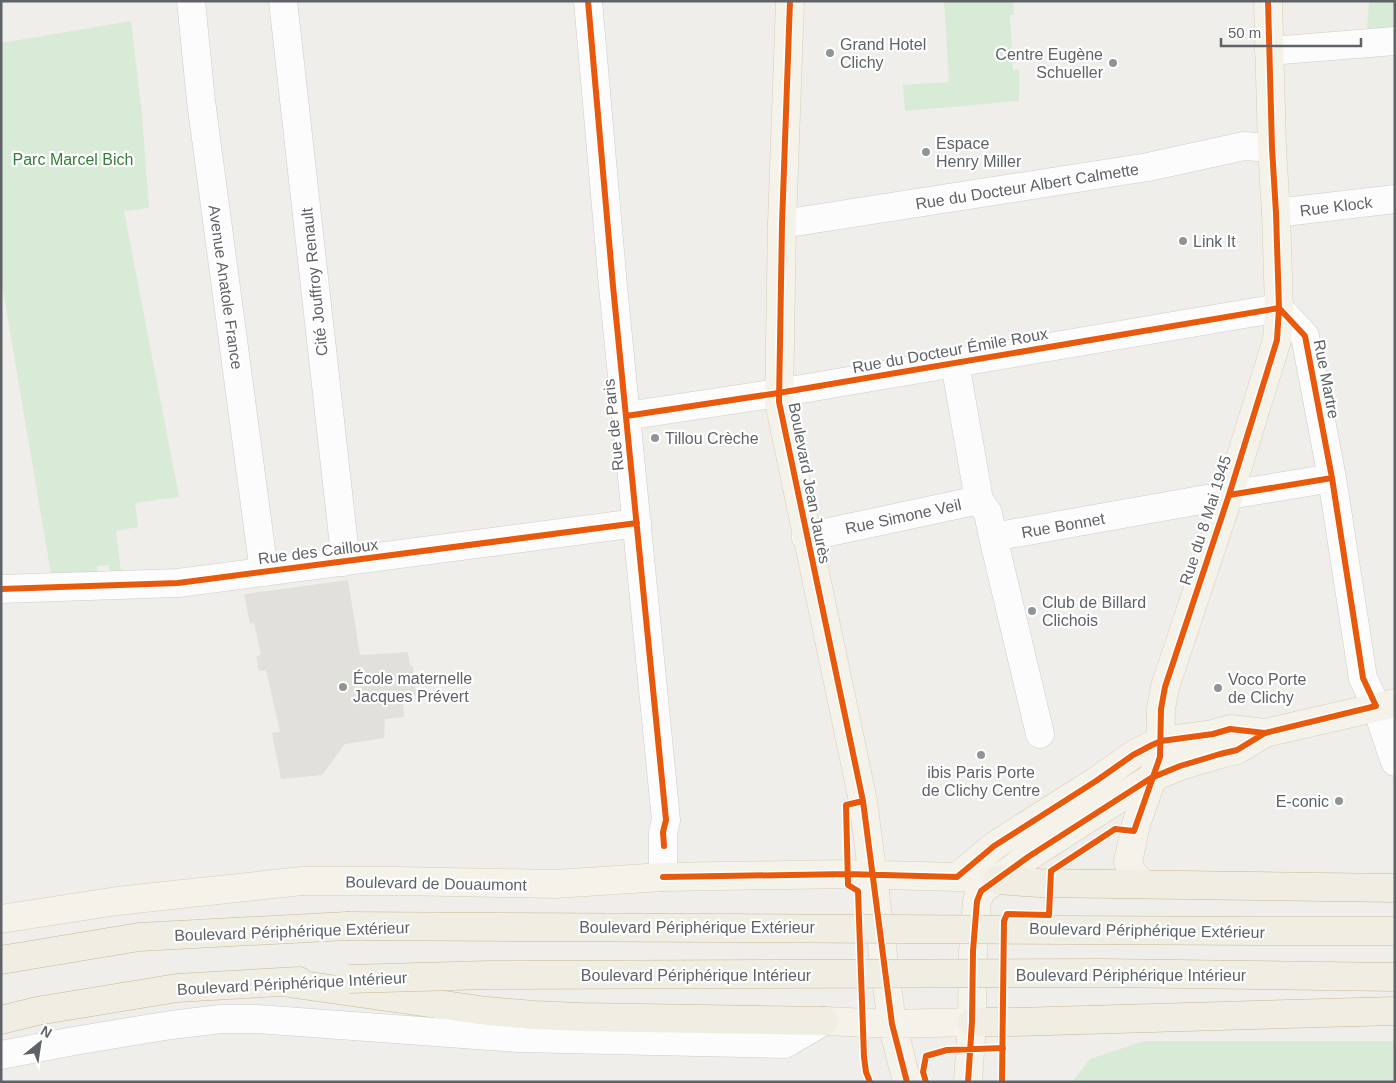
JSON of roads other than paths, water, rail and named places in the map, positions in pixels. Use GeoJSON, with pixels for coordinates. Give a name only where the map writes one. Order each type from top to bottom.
{"type":"FeatureCollection","features":[{"type":"Feature","properties":{"kind":"highway"},"geometry":{"type":"LineString","coordinates":[[997,880],[1039,883],[1395,888]]}},
{"type":"Feature","properties":{"kind":"highway","name":"Boulevard Périphérique Extérieur"},"geometry":{"type":"LineString","coordinates":[[1,960],[139,937],[347,926],[1395,931]]}},
{"type":"Feature","properties":{"kind":"highway","name":"Boulevard Périphérique Intérieur"},"geometry":{"type":"LineString","coordinates":[[1,1020],[37,1011],[177,988],[349,979],[489,975],[1093,973],[1395,977]]}},
{"type":"Feature","properties":{"kind":"highway"},"geometry":{"type":"LineString","coordinates":[[281,982],[487,1011],[534,1015],[824,1021]]}},
{"type":"Feature","properties":{"kind":"highway"},"geometry":{"type":"LineString","coordinates":[[972,1022],[1395,1012]]}},
{"type":"Feature","properties":{"kind":"main road","name":"Boulevard Jean Jaurès"},"geometry":{"type":"LineString","coordinates":[[790,1],[782,224],[778,393],[780,413],[863,801],[892,1024],[907,1082]]}},
{"type":"Feature","properties":{"kind":"main road"},"geometry":{"type":"LineString","coordinates":[[1268,1],[1279,308]]}},
{"type":"Feature","properties":{"kind":"main road","name":"Rue du 8 Mai 1945"},"geometry":{"type":"LineString","coordinates":[[1143,884],[1132,873],[1128,862],[1136,824],[1160,757],[1161,709],[1165,687],[1229,495],[1277,340],[1279,308]]}},
{"type":"Feature","properties":{"kind":"main road"},"geometry":{"type":"LineString","coordinates":[[968,1082],[972,1022],[973,951],[978,901],[981,891],[1028,857],[1151,778],[1180,766],[1237,750],[1264,733],[1386,704]]}},
{"type":"Feature","properties":{"kind":"main road"},"geometry":{"type":"LineString","coordinates":[[957,876],[994,846],[1133,755],[1160,741],[1212,734],[1230,729],[1264,733]]}},
{"type":"Feature","properties":{"kind":"main road","name":"Boulevard de Douaumont"},"geometry":{"type":"LineString","coordinates":[[1,919],[117,901],[302,881],[555,884],[663,877],[872,874],[957,876],[997,880]]}},
{"type":"Feature","properties":{"kind":"main road"},"geometry":{"type":"LineString","coordinates":[[824,1021],[892,1024],[972,1022]]}},
{"type":"Feature","properties":{"kind":"street","name":"Avenue Anatole France"},"geometry":{"type":"LineString","coordinates":[[191,1],[202,111],[264,572]]}},
{"type":"Feature","properties":{"kind":"street","name":"Cité Jouffroy Renault"},"geometry":{"type":"LineString","coordinates":[[283,1],[343,536],[343,562]]}},
{"type":"Feature","properties":{"kind":"street","name":"Rue de Paris"},"geometry":{"type":"LineString","coordinates":[[588,1],[626,416],[666,820],[663,832],[663,877]]}},
{"type":"Feature","properties":{"kind":"street"},"geometry":{"type":"LineString","coordinates":[[1269,51],[1395,42]]}},
{"type":"Feature","properties":{"kind":"street","name":"Rue du Docteur Albert Calmette"},"geometry":{"type":"LineString","coordinates":[[782,224],[1148,167],[1244,146],[1272,148]]}},
{"type":"Feature","properties":{"kind":"street","name":"Rue Klock"},"geometry":{"type":"LineString","coordinates":[[1276,212],[1395,198]]}},
{"type":"Feature","properties":{"kind":"street","name":"Rue du Docteur Émile Roux"},"geometry":{"type":"LineString","coordinates":[[626,416],[778,393],[1279,308]]}},
{"type":"Feature","properties":{"kind":"street","name":"Rue Martre"},"geometry":{"type":"LineString","coordinates":[[1279,308],[1305,336],[1332,478],[1363,678],[1386,704],[1395,762]]}},
{"type":"Feature","properties":{"kind":"street","name":"Rue Simone Veil"},"geometry":{"type":"LineString","coordinates":[[806,537],[979,500],[955,363]]}},
{"type":"Feature","properties":{"kind":"street","name":"Rue Bonnet"},"geometry":{"type":"LineString","coordinates":[[993,537],[1332,478]]}},
{"type":"Feature","properties":{"kind":"street"},"geometry":{"type":"LineString","coordinates":[[979,500],[988,513],[1040,734]]}},
{"type":"Feature","properties":{"kind":"street","name":"Rue des Cailloux"},"geometry":{"type":"LineString","coordinates":[[1,589],[178,583],[637,523]]}},
{"type":"Feature","properties":{"kind":"street"},"geometry":{"type":"LineString","coordinates":[[1,1055],[74,1041],[221,1019],[257,1019],[518,1038],[785,1044],[824,1021]]}},
{"type":"Feature","properties":{"kind":"place","name":"Grand Hotel Clichy"},"geometry":{"type":"Point","coordinates":[830,53]}},
{"type":"Feature","properties":{"kind":"place","name":"Centre Eugène Schueller"},"geometry":{"type":"Point","coordinates":[1113,63]}},
{"type":"Feature","properties":{"kind":"place","name":"Espace Henry Miller"},"geometry":{"type":"Point","coordinates":[926,152]}},
{"type":"Feature","properties":{"kind":"place","name":"Link It"},"geometry":{"type":"Point","coordinates":[1183,241]}},
{"type":"Feature","properties":{"kind":"place","name":"Tillou Crèche"},"geometry":{"type":"Point","coordinates":[655,438]}},
{"type":"Feature","properties":{"kind":"place","name":"Club de Billard Clichois"},"geometry":{"type":"Point","coordinates":[1032,611]}},
{"type":"Feature","properties":{"kind":"place","name":"École maternelle Jacques Prévert"},"geometry":{"type":"Point","coordinates":[343,687]}},
{"type":"Feature","properties":{"kind":"place","name":"Voco Porte de Clichy"},"geometry":{"type":"Point","coordinates":[1218,688]}},
{"type":"Feature","properties":{"kind":"place","name":"ibis Paris Porte de Clichy Centre"},"geometry":{"type":"Point","coordinates":[981,755]}},
{"type":"Feature","properties":{"kind":"place","name":"E-conic"},"geometry":{"type":"Point","coordinates":[1339,801]}},
{"type":"Feature","properties":{"kind":"park label","name":"Parc Marcel Bich"},"geometry":{"type":"Point","coordinates":[73,159]}}]}
